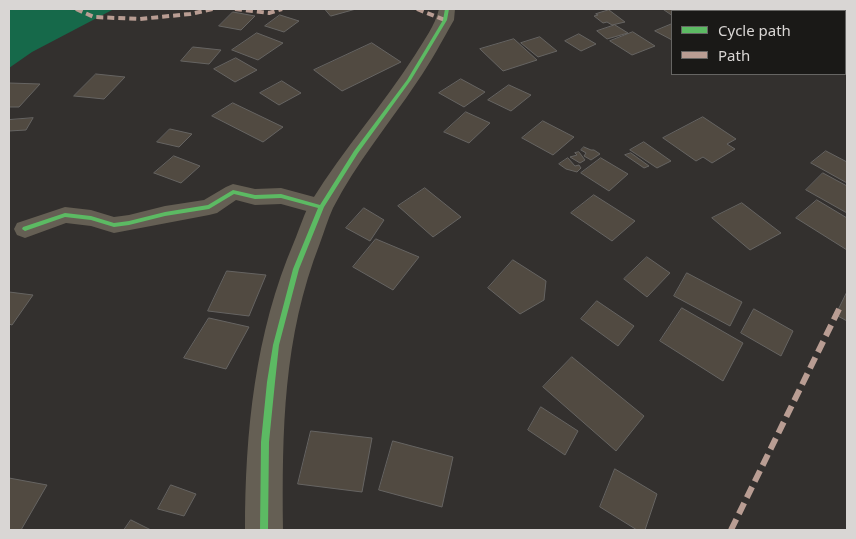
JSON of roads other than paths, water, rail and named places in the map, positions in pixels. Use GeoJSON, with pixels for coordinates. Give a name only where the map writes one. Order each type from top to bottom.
{"type":"FeatureCollection","features":[{"type":"Feature","properties":{"kind":"street"},"geometry":{"type":"LineString","coordinates":[[264,530],[265,442],[276,345],[296,269],[320,207],[356,152],[408,80],[445,20],[447,9]]}},
{"type":"Feature","properties":{"kind":"street"},"geometry":{"type":"LineString","coordinates":[[25,229],[65,215],[91,218],[114,225],[122,224],[165,214],[209,207],[233,192],[255,197],[281,196],[320,207]]}}]}
